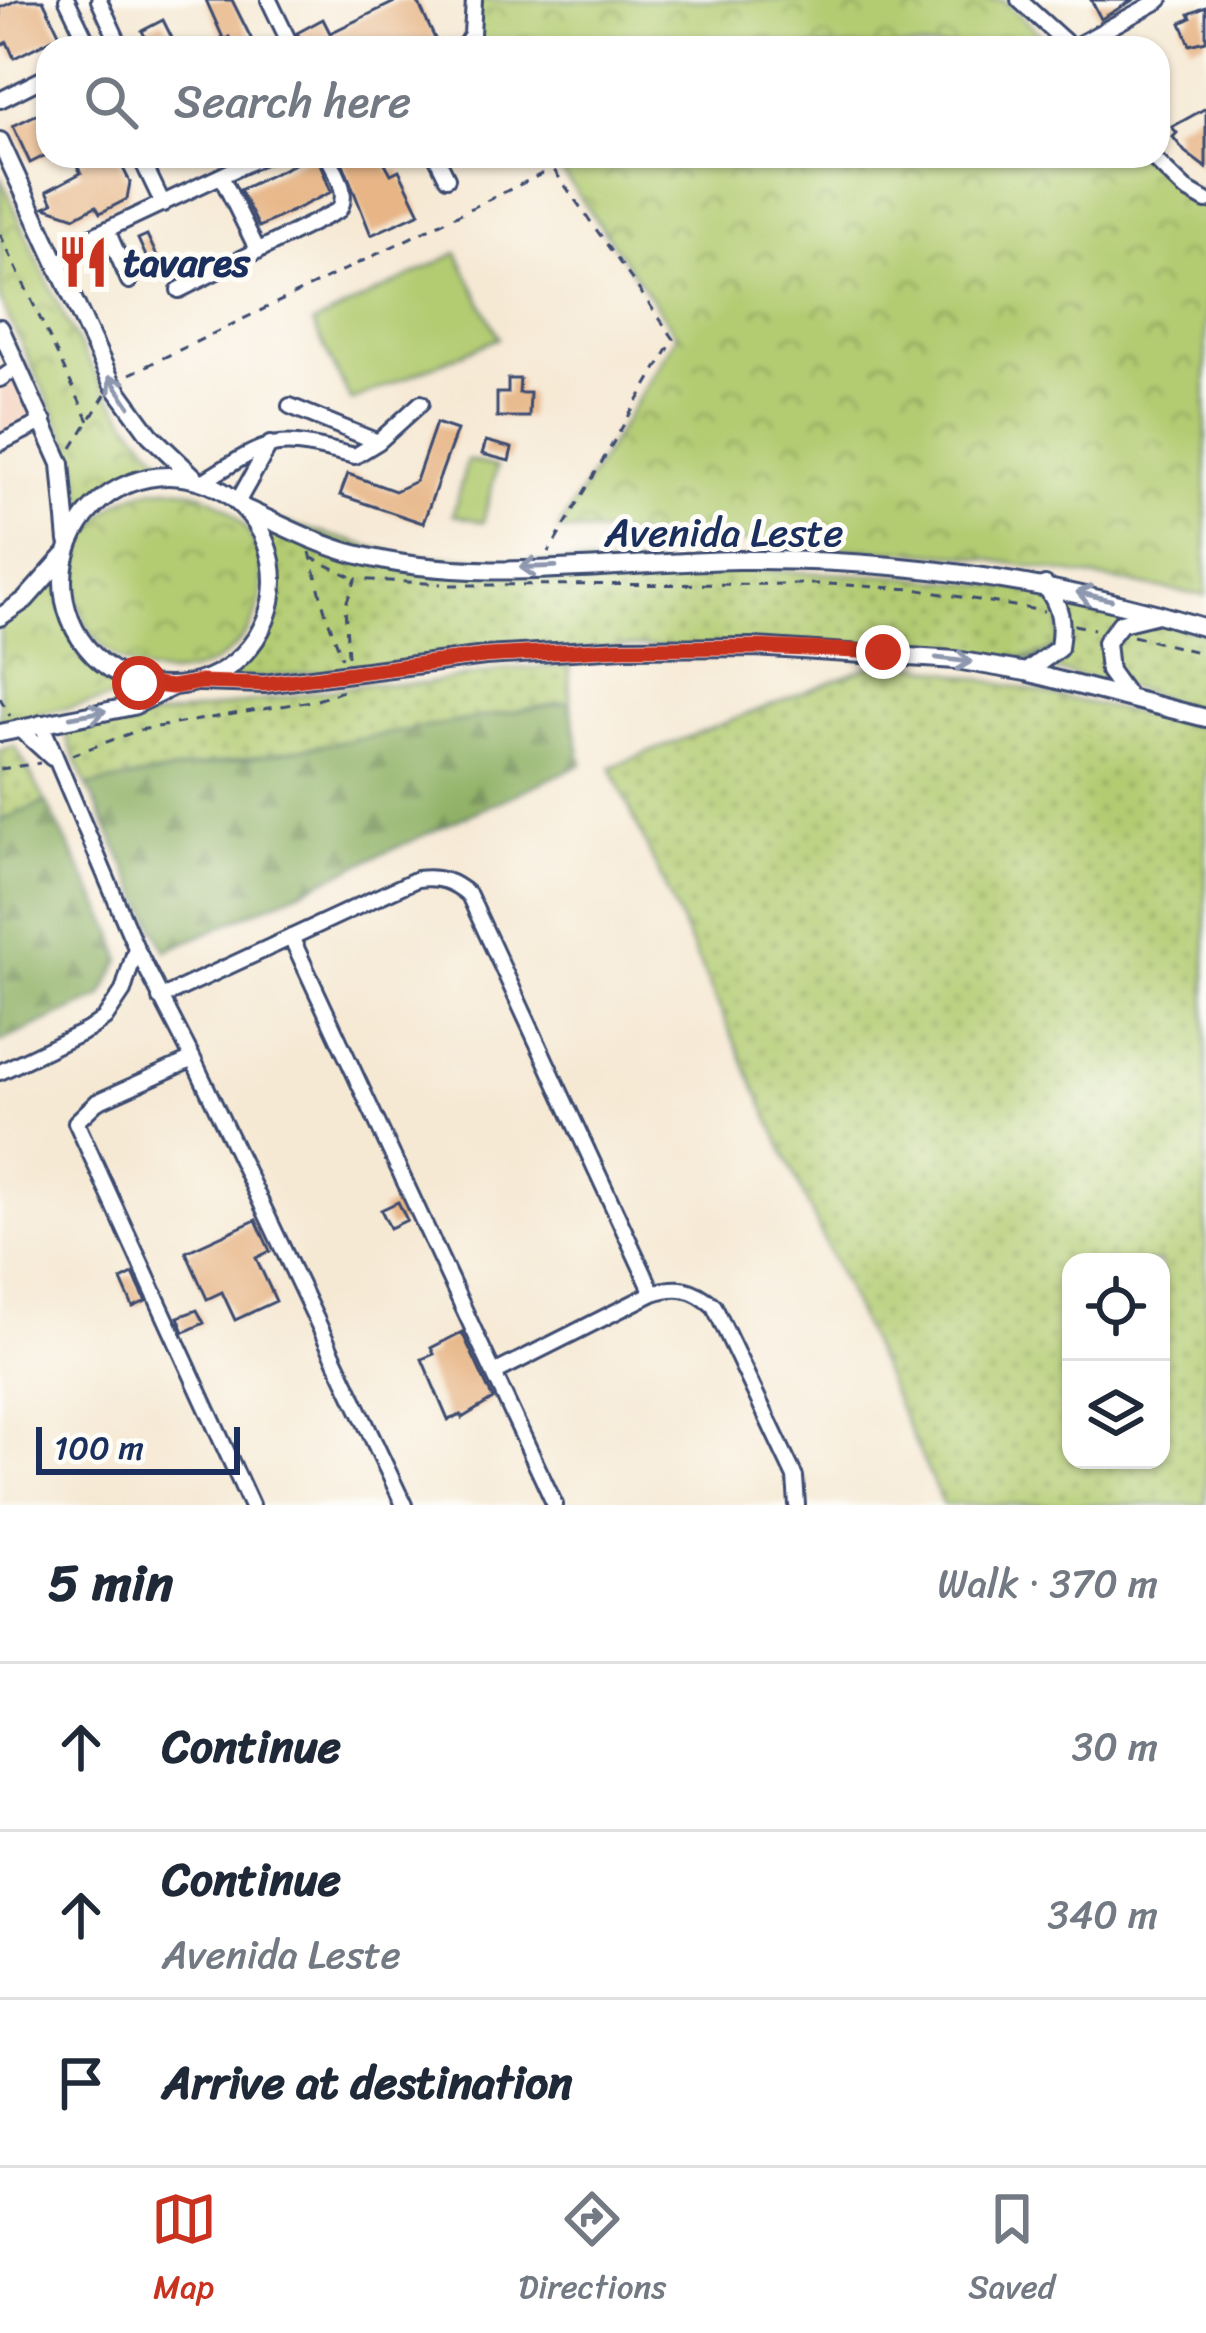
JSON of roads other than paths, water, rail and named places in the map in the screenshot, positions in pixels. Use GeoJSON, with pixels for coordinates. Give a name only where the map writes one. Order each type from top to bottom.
{"type":"FeatureCollection","features":[{"type":"Feature","properties":{"kind":"main road"},"geometry":{"type":"LineString","coordinates":[[0,141],[112,383],[150,435],[200,480],[242,505],[268,548],[274,593],[266,622],[250,648],[228,668],[200,682]]}},
{"type":"Feature","properties":{"kind":"main road"},"geometry":{"type":"LineString","coordinates":[[0,328],[62,464],[66,550],[62,587],[68,620],[85,648],[110,669],[139,683],[172,687]]}},
{"type":"Feature","properties":{"kind":"main road"},"geometry":{"type":"LineString","coordinates":[[0,617],[25,600],[66,550],[82,518],[105,496],[133,481],[164,475],[200,480]]}},
{"type":"Feature","properties":{"kind":"main road","name":"Avenida Leste"},"geometry":{"type":"LineString","coordinates":[[242,505],[352,554],[381,560],[492,569],[739,560],[905,567],[1045,585],[1206,628]]}},
{"type":"Feature","properties":{"kind":"main road"},"geometry":{"type":"LineString","coordinates":[[1026,672],[1059,648],[1063,623],[1045,585]]}},
{"type":"Feature","properties":{"kind":"main road"},"geometry":{"type":"LineString","coordinates":[[1127,696],[1108,670],[1105,652],[1110,632],[1138,617],[1161,614]]}},
{"type":"Feature","properties":{"kind":"main road"},"geometry":{"type":"LineString","coordinates":[[0,734],[15,722],[40,723],[134,706],[172,687],[200,682],[264,684],[485,656],[645,648],[883,652],[1026,672],[1206,718]]}},
{"type":"Feature","properties":{"kind":"street"},"geometry":{"type":"LineString","coordinates":[[67,0],[84,36]]}},
{"type":"Feature","properties":{"kind":"street"},"geometry":{"type":"LineString","coordinates":[[99,0],[116,36]]}},
{"type":"Feature","properties":{"kind":"street"},"geometry":{"type":"LineString","coordinates":[[269,0],[286,36]]}},
{"type":"Feature","properties":{"kind":"street"},"geometry":{"type":"LineString","coordinates":[[471,36],[474,0]]}},
{"type":"Feature","properties":{"kind":"street"},"geometry":{"type":"LineString","coordinates":[[1019,0],[1059,36]]}},
{"type":"Feature","properties":{"kind":"street"},"geometry":{"type":"LineString","coordinates":[[1094,36],[1160,0]]}},
{"type":"Feature","properties":{"kind":"street"},"geometry":{"type":"LineString","coordinates":[[0,100],[36,82]]}},
{"type":"Feature","properties":{"kind":"street"},"geometry":{"type":"LineString","coordinates":[[146,168],[163,204]]}},
{"type":"Feature","properties":{"kind":"street"},"geometry":{"type":"LineString","coordinates":[[43,242],[82,241],[231,168]]}},
{"type":"Feature","properties":{"kind":"street"},"geometry":{"type":"LineString","coordinates":[[178,290],[339,210],[344,203],[342,186],[334,168]]}},
{"type":"Feature","properties":{"kind":"street"},"geometry":{"type":"LineString","coordinates":[[442,168],[447,178]]}},
{"type":"Feature","properties":{"kind":"street"},"geometry":{"type":"LineString","coordinates":[[1163,168],[1206,201]]}},
{"type":"Feature","properties":{"kind":"street"},"geometry":{"type":"LineString","coordinates":[[220,176],[258,251]]}},
{"type":"Feature","properties":{"kind":"street"},"geometry":{"type":"LineString","coordinates":[[107,230],[129,281]]}},
{"type":"Feature","properties":{"kind":"street"},"geometry":{"type":"LineString","coordinates":[[57,269],[82,241]]}},
{"type":"Feature","properties":{"kind":"street"},"geometry":{"type":"LineString","coordinates":[[0,380],[18,367]]}},
{"type":"Feature","properties":{"kind":"street"},"geometry":{"type":"LineString","coordinates":[[200,480],[270,444],[292,441],[356,456],[422,403]]}},
{"type":"Feature","properties":{"kind":"street"},"geometry":{"type":"LineString","coordinates":[[290,406],[378,442]]}},
{"type":"Feature","properties":{"kind":"street"},"geometry":{"type":"LineString","coordinates":[[0,443],[44,421]]}},
{"type":"Feature","properties":{"kind":"street"},"geometry":{"type":"LineString","coordinates":[[242,505],[270,444]]}},
{"type":"Feature","properties":{"kind":"street"},"geometry":{"type":"LineString","coordinates":[[15,722],[56,761]]}},
{"type":"Feature","properties":{"kind":"street"},"geometry":{"type":"LineString","coordinates":[[40,723],[136,948],[404,1505]]}},
{"type":"Feature","properties":{"kind":"street"},"geometry":{"type":"LineString","coordinates":[[160,998],[417,879],[445,879],[469,895],[653,1293]]}},
{"type":"Feature","properties":{"kind":"street"},"geometry":{"type":"LineString","coordinates":[[291,937],[555,1505]]}},
{"type":"Feature","properties":{"kind":"street"},"geometry":{"type":"LineString","coordinates":[[0,1072],[105,1018],[123,991],[136,948]]}},
{"type":"Feature","properties":{"kind":"street"},"geometry":{"type":"LineString","coordinates":[[193,1059],[97,1102],[78,1116],[76,1127],[251,1505]]}},
{"type":"Feature","properties":{"kind":"street"},"geometry":{"type":"LineString","coordinates":[[494,1373],[653,1293],[671,1287],[687,1289],[714,1306],[795,1477],[796,1505]]}},
{"type":"Feature","properties":{"kind":"place","name":"tavares"},"geometry":{"type":"Point","coordinates":[83,262]}}]}
